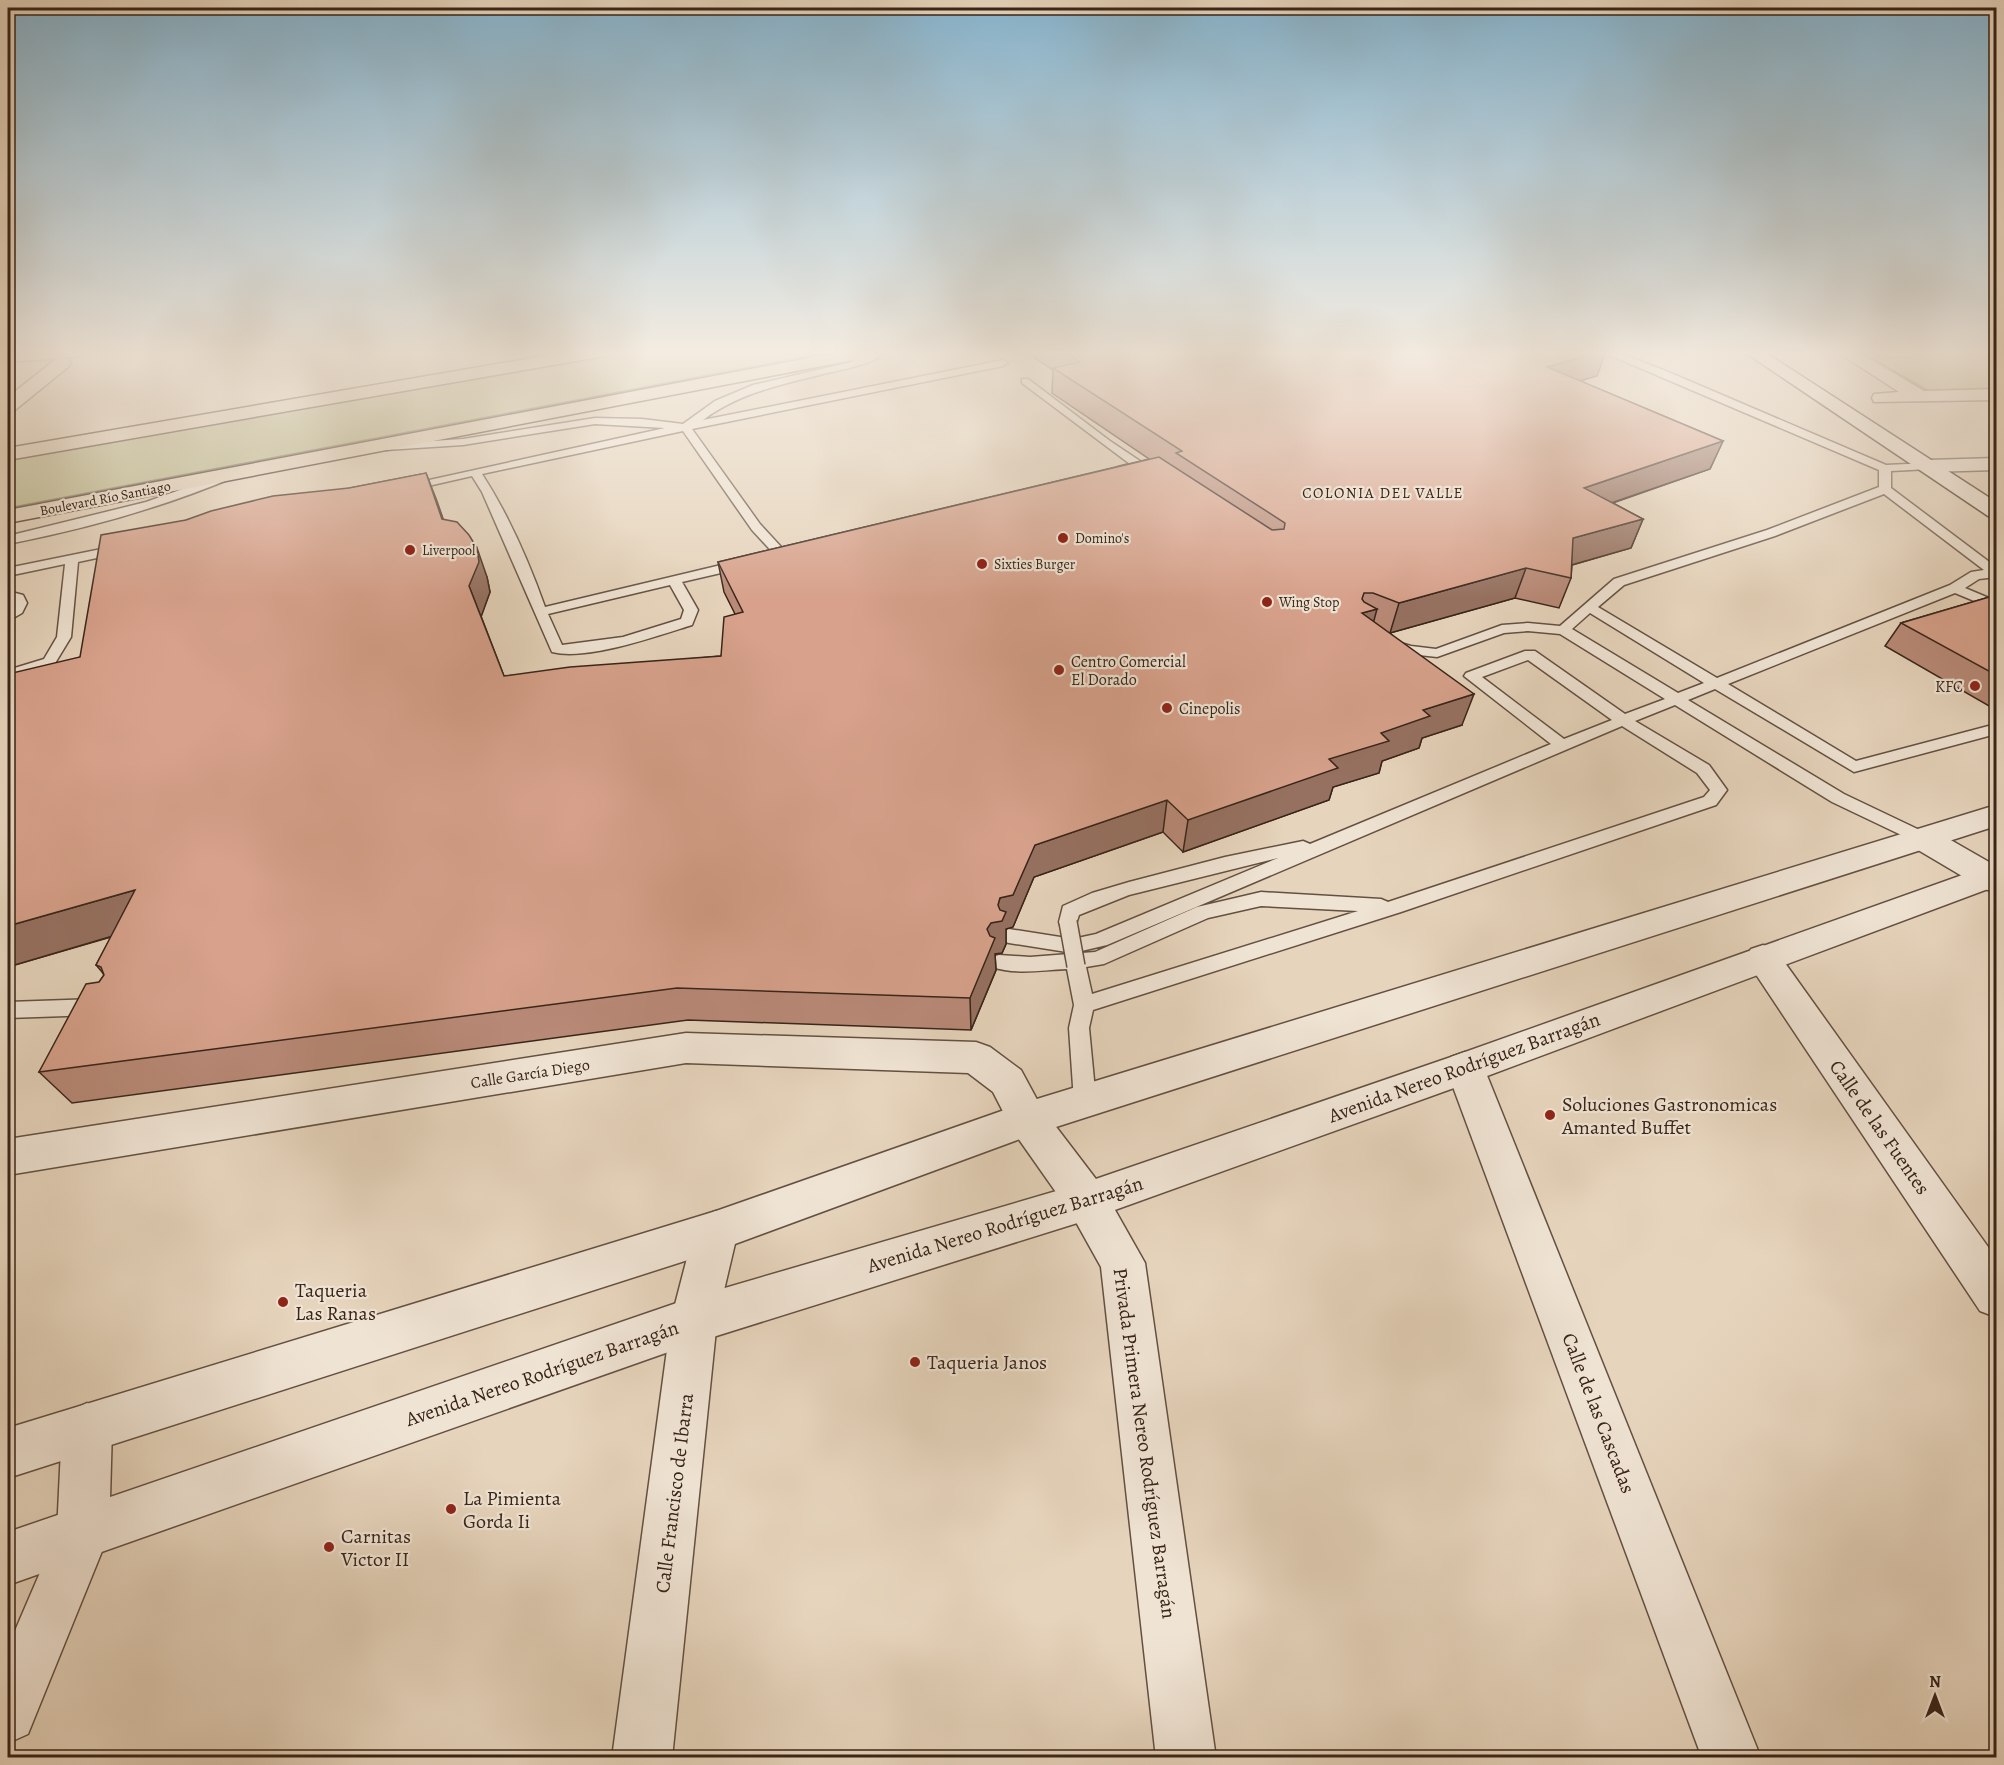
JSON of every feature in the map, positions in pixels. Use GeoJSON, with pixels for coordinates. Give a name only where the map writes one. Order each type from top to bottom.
{"type":"FeatureCollection","features":[{"type":"Feature","properties":{"kind":"main road"},"geometry":{"type":"LineString","coordinates":[[8,454],[127,433]]}},
{"type":"Feature","properties":{"kind":"main road","name":"Boulevard Río Santiago"},"geometry":{"type":"LineString","coordinates":[[8,517],[445,433]]}},
{"type":"Feature","properties":{"kind":"street"},"geometry":{"type":"LineString","coordinates":[[1878,433],[1996,511]]}},
{"type":"Feature","properties":{"kind":"street"},"geometry":{"type":"LineString","coordinates":[[1929,466],[1996,464]]}},
{"type":"Feature","properties":{"kind":"street"},"geometry":{"type":"LineString","coordinates":[[8,1453],[716,1231],[1027,1119],[1996,815]]}},
{"type":"Feature","properties":{"kind":"street"},"geometry":{"type":"LineString","coordinates":[[1924,839],[1994,877]]}},
{"type":"Feature","properties":{"kind":"street","name":"Avenida Nereo Rodríguez Barragán"},"geometry":{"type":"LineString","coordinates":[[8,1559],[694,1320],[1087,1201],[1465,1068],[1763,958],[1994,877]]}},
{"type":"Feature","properties":{"kind":"street","name":"Calle de las Fuentes"},"geometry":{"type":"LineString","coordinates":[[1763,958],[1996,1295]]}},
{"type":"Feature","properties":{"kind":"street","name":"Calle García Diego"},"geometry":{"type":"LineString","coordinates":[[8,1157],[686,1048],[976,1058],[1007,1082],[1027,1119]]}},
{"type":"Feature","properties":{"kind":"street","name":"Calle de las Cascadas"},"geometry":{"type":"LineString","coordinates":[[1465,1068],[1732,1758]]}},
{"type":"Feature","properties":{"kind":"street","name":"Privada Primera Nereo Rodríguez Barragán"},"geometry":{"type":"LineString","coordinates":[[1027,1119],[1087,1201],[1123,1263],[1186,1758]]}},
{"type":"Feature","properties":{"kind":"street","name":"Calle Francisco de Ibarra"},"geometry":{"type":"LineString","coordinates":[[642,1758],[694,1320],[716,1231]]}},
{"type":"Feature","properties":{"kind":"street"},"geometry":{"type":"LineString","coordinates":[[8,1714],[83,1534],[87,1428]]}},
{"type":"Feature","properties":{"kind":"lane"},"geometry":{"type":"LineString","coordinates":[[369,448],[463,442],[517,433]]}},
{"type":"Feature","properties":{"kind":"lane"},"geometry":{"type":"LineString","coordinates":[[394,491],[598,444],[656,433]]}},
{"type":"Feature","properties":{"kind":"lane"},"geometry":{"type":"LineString","coordinates":[[690,433],[756,527],[771,557]]}},
{"type":"Feature","properties":{"kind":"lane"},"geometry":{"type":"LineString","coordinates":[[1093,433],[1144,468],[1104,474]]}},
{"type":"Feature","properties":{"kind":"lane"},"geometry":{"type":"LineString","coordinates":[[1804,433],[1885,468],[1929,466]]}},
{"type":"Feature","properties":{"kind":"lane"},"geometry":{"type":"LineString","coordinates":[[1885,468],[1885,489]]}},
{"type":"Feature","properties":{"kind":"lane"},"geometry":{"type":"LineString","coordinates":[[475,472],[488,492],[529,580],[540,612],[557,649],[584,649],[622,642],[687,622],[691,610],[674,580]]}},
{"type":"Feature","properties":{"kind":"lane"},"geometry":{"type":"LineString","coordinates":[[8,540],[142,507],[193,492],[234,474]]}},
{"type":"Feature","properties":{"kind":"lane"},"geometry":{"type":"LineString","coordinates":[[1885,489],[1996,573]]}},
{"type":"Feature","properties":{"kind":"lane"},"geometry":{"type":"LineString","coordinates":[[1563,630],[1619,582],[1771,532],[1885,489]]}},
{"type":"Feature","properties":{"kind":"lane"},"geometry":{"type":"LineString","coordinates":[[8,572],[130,547]]}},
{"type":"Feature","properties":{"kind":"lane"},"geometry":{"type":"LineString","coordinates":[[540,612],[805,548]]}},
{"type":"Feature","properties":{"kind":"lane"},"geometry":{"type":"LineString","coordinates":[[8,674],[49,662],[64,637],[72,559]]}},
{"type":"Feature","properties":{"kind":"lane"},"geometry":{"type":"LineString","coordinates":[[1009,936],[1073,946],[1100,940],[1562,745],[1955,588],[1976,575],[1996,573]]}},
{"type":"Feature","properties":{"kind":"lane"},"geometry":{"type":"LineString","coordinates":[[1955,588],[1996,606]]}},
{"type":"Feature","properties":{"kind":"lane"},"geometry":{"type":"LineString","coordinates":[[8,595],[18,598],[20,603],[8,617]]}},
{"type":"Feature","properties":{"kind":"lane"},"geometry":{"type":"LineString","coordinates":[[1591,608],[1854,766],[1996,729]]}},
{"type":"Feature","properties":{"kind":"lane"},"geometry":{"type":"LineString","coordinates":[[1380,639],[1388,644],[1410,650],[1437,653],[1502,629],[1528,627],[1563,630],[1838,798],[1924,839]]}},
{"type":"Feature","properties":{"kind":"lane"},"geometry":{"type":"LineString","coordinates":[[1084,1005],[1146,983],[1394,907],[1710,801],[1719,790],[1703,769],[1624,721],[1530,654],[1471,676],[1562,745]]}},
{"type":"Feature","properties":{"kind":"lane"},"geometry":{"type":"LineString","coordinates":[[1085,1101],[1079,1028],[1084,1005],[1068,922],[1070,911],[1082,904],[1127,889],[1222,862],[1340,839]]}},
{"type":"Feature","properties":{"kind":"lane"},"geometry":{"type":"LineString","coordinates":[[999,962],[1030,964],[1097,959],[1204,912],[1260,900],[1394,907]]}},
{"type":"Feature","properties":{"kind":"lane"},"geometry":{"type":"LineString","coordinates":[[8,1010],[120,1006]]}},
{"type":"Feature","properties":{"kind":"shaded area"},"geometry":{"type":"Polygon","coordinates":[[[158,433],[401,433],[8,508],[8,459],[158,433]]]}},
{"type":"Feature","properties":{"kind":"building","name":"Centro Comercial El Dorado"},"geometry":{"type":"Polygon","coordinates":[[[1155,433],[1705,433],[1723,441],[1584,488],[1643,519],[1573,538],[1571,578],[1526,568],[1399,603],[1373,593],[1364,593],[1362,599],[1364,602],[1377,609],[1362,613],[1474,694],[1423,710],[1430,716],[1381,733],[1389,741],[1329,759],[1338,768],[1188,820],[1167,800],[1035,845],[1013,895],[1000,898],[998,905],[1000,910],[1006,912],[1002,921],[991,923],[987,929],[990,936],[995,938],[970,998],[677,988],[39,1072],[86,984],[99,982],[104,975],[101,967],[96,965],[135,890],[8,926],[8,674],[80,657],[101,535],[186,520],[211,511],[273,496],[349,488],[426,473],[442,519],[457,522],[477,548],[479,562],[469,586],[504,676],[570,667],[721,656],[724,617],[743,612],[718,562],[1159,457],[1272,530],[1284,529],[1285,523],[1176,453],[1182,451],[1155,433]]]}},
{"type":"Feature","properties":{"kind":"building"},"geometry":{"type":"Polygon","coordinates":[[[1996,595],[1996,675],[1901,623],[1996,595]]]}},
{"type":"Feature","properties":{"kind":"place","name":"Domino's"},"geometry":{"type":"Point","coordinates":[1063,538]}},
{"type":"Feature","properties":{"kind":"place","name":"Liverpool"},"geometry":{"type":"Point","coordinates":[410,550]}},
{"type":"Feature","properties":{"kind":"place","name":"Sixties Burger"},"geometry":{"type":"Point","coordinates":[982,564]}},
{"type":"Feature","properties":{"kind":"place","name":"Wing Stop"},"geometry":{"type":"Point","coordinates":[1267,602]}},
{"type":"Feature","properties":{"kind":"place","name":"Centro Comercial El Dorado"},"geometry":{"type":"Point","coordinates":[1059,670]}},
{"type":"Feature","properties":{"kind":"place","name":"KFC"},"geometry":{"type":"Point","coordinates":[1975,686]}},
{"type":"Feature","properties":{"kind":"place","name":"Cinepolis"},"geometry":{"type":"Point","coordinates":[1167,708]}},
{"type":"Feature","properties":{"kind":"place","name":"Soluciones Gastronomicas Amanted Buffet"},"geometry":{"type":"Point","coordinates":[1550,1115]}},
{"type":"Feature","properties":{"kind":"place","name":"Taqueria Las Ranas"},"geometry":{"type":"Point","coordinates":[283,1302]}},
{"type":"Feature","properties":{"kind":"place","name":"Taqueria Janos"},"geometry":{"type":"Point","coordinates":[915,1362]}},
{"type":"Feature","properties":{"kind":"place","name":"La Pimienta Gorda Ii"},"geometry":{"type":"Point","coordinates":[451,1509]}},
{"type":"Feature","properties":{"kind":"place","name":"Carnitas Victor II"},"geometry":{"type":"Point","coordinates":[329,1547]}},
{"type":"Feature","properties":{"kind":"district","name":"COLONIA DEL VALLE"},"geometry":{"type":"Point","coordinates":[1383,493]}}]}
